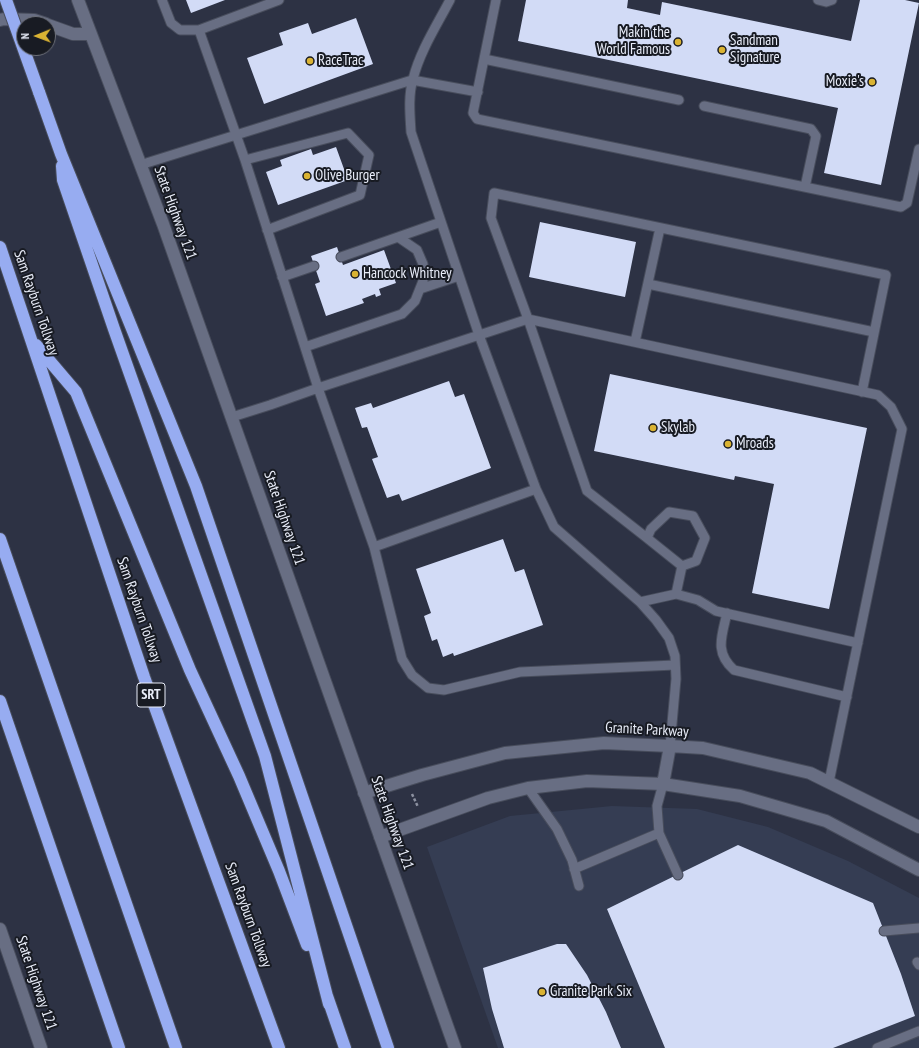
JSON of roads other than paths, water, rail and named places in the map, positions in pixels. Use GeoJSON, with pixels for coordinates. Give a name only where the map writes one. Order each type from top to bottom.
{"type":"FeatureCollection","features":[{"type":"Feature","properties":{"kind":"highway"},"geometry":{"type":"LineString","coordinates":[[6,0],[61,154],[196,486],[388,1048]]}},
{"type":"Feature","properties":{"kind":"highway"},"geometry":{"type":"LineString","coordinates":[[61,154],[63,180],[114,330],[264,756],[330,1004]]}},
{"type":"Feature","properties":{"kind":"highway","name":"Sam Rayburn Tollway"},"geometry":{"type":"LineString","coordinates":[[0,247],[144,677],[279,1048]]}},
{"type":"Feature","properties":{"kind":"highway"},"geometry":{"type":"LineString","coordinates":[[31,340],[76,392],[190,670],[239,776],[276,863],[330,1004],[345,1048]]}},
{"type":"Feature","properties":{"kind":"highway"},"geometry":{"type":"LineString","coordinates":[[0,539],[176,1048]]}},
{"type":"Feature","properties":{"kind":"highway"},"geometry":{"type":"LineString","coordinates":[[0,701],[119,1048]]}},
{"type":"Feature","properties":{"kind":"main road","name":"State Highway 121"},"geometry":{"type":"LineString","coordinates":[[78,0],[232,417],[455,1048]]}},
{"type":"Feature","properties":{"kind":"main road"},"geometry":{"type":"LineString","coordinates":[[0,20],[16,19]]}},
{"type":"Feature","properties":{"kind":"main road"},"geometry":{"type":"LineString","coordinates":[[56,27],[73,34],[91,34]]}},
{"type":"Feature","properties":{"kind":"main road","name":"Granite Parkway"},"geometry":{"type":"LineString","coordinates":[[364,793],[422,775],[505,753],[604,743],[703,748],[810,773],[919,827]]}},
{"type":"Feature","properties":{"kind":"main road"},"geometry":{"type":"LineString","coordinates":[[663,784],[670,746]]}},
{"type":"Feature","properties":{"kind":"main road"},"geometry":{"type":"LineString","coordinates":[[380,837],[488,798],[528,788],[587,781],[663,784],[740,796],[826,821],[919,870]]}},
{"type":"Feature","properties":{"kind":"main road","name":"State Highway 121"},"geometry":{"type":"LineString","coordinates":[[0,929],[41,1048]]}},
{"type":"Feature","properties":{"kind":"lane"},"geometry":{"type":"LineString","coordinates":[[162,0],[171,23],[180,30],[199,30],[279,0]]}},
{"type":"Feature","properties":{"kind":"lane"},"geometry":{"type":"LineString","coordinates":[[450,0],[423,52],[412,80],[410,107],[411,132],[479,335],[536,489],[554,527],[640,602],[669,638],[675,656],[676,679],[670,746]]}},
{"type":"Feature","properties":{"kind":"lane"},"geometry":{"type":"LineString","coordinates":[[496,0],[473,113],[477,119],[901,207],[908,203],[919,149]]}},
{"type":"Feature","properties":{"kind":"lane"},"geometry":{"type":"LineString","coordinates":[[818,0],[826,2],[832,0]]}},
{"type":"Feature","properties":{"kind":"lane"},"geometry":{"type":"LineString","coordinates":[[199,30],[245,160],[318,388],[374,547],[402,659],[412,675],[428,688],[444,690],[520,672],[675,665]]}},
{"type":"Feature","properties":{"kind":"lane"},"geometry":{"type":"LineString","coordinates":[[484,58],[679,100]]}},
{"type":"Feature","properties":{"kind":"lane"},"geometry":{"type":"LineString","coordinates":[[140,165],[412,80],[478,92]]}},
{"type":"Feature","properties":{"kind":"lane"},"geometry":{"type":"LineString","coordinates":[[704,106],[811,129],[816,136],[805,187]]}},
{"type":"Feature","properties":{"kind":"lane"},"geometry":{"type":"LineString","coordinates":[[245,160],[348,133],[369,155],[360,195],[267,230]]}},
{"type":"Feature","properties":{"kind":"lane"},"geometry":{"type":"LineString","coordinates":[[682,566],[586,491],[528,319],[491,218],[494,193],[886,275],[862,392]]}},
{"type":"Feature","properties":{"kind":"lane"},"geometry":{"type":"LineString","coordinates":[[341,257],[441,222]]}},
{"type":"Feature","properties":{"kind":"lane"},"geometry":{"type":"LineString","coordinates":[[635,342],[660,228]]}},
{"type":"Feature","properties":{"kind":"lane"},"geometry":{"type":"LineString","coordinates":[[305,347],[402,314],[415,301],[423,281],[423,264],[417,250],[398,237]]}},
{"type":"Feature","properties":{"kind":"lane"},"geometry":{"type":"LineString","coordinates":[[282,277],[314,266]]}},
{"type":"Feature","properties":{"kind":"lane"},"geometry":{"type":"LineString","coordinates":[[420,289],[459,276]]}},
{"type":"Feature","properties":{"kind":"lane"},"geometry":{"type":"LineString","coordinates":[[648,284],[874,332]]}},
{"type":"Feature","properties":{"kind":"lane"},"geometry":{"type":"LineString","coordinates":[[232,417],[270,406],[318,388],[528,319],[878,395],[891,407],[902,429],[829,782]]}},
{"type":"Feature","properties":{"kind":"lane"},"geometry":{"type":"LineString","coordinates":[[374,547],[536,489]]}},
{"type":"Feature","properties":{"kind":"lane"},"geometry":{"type":"LineString","coordinates":[[647,538],[651,529],[669,512],[693,516],[705,538],[696,560],[682,566]]}},
{"type":"Feature","properties":{"kind":"lane"},"geometry":{"type":"LineString","coordinates":[[676,594],[682,566]]}},
{"type":"Feature","properties":{"kind":"lane"},"geometry":{"type":"LineString","coordinates":[[640,602],[676,594],[698,600],[716,611],[727,614],[858,643]]}},
{"type":"Feature","properties":{"kind":"lane"},"geometry":{"type":"LineString","coordinates":[[727,614],[720,644],[725,662],[734,670],[847,697]]}},
{"type":"Feature","properties":{"kind":"lane"},"geometry":{"type":"LineString","coordinates":[[663,784],[657,806],[659,832],[678,875]]}},
{"type":"Feature","properties":{"kind":"lane"},"geometry":{"type":"LineString","coordinates":[[528,788],[557,829],[572,860],[579,886]]}},
{"type":"Feature","properties":{"kind":"lane"},"geometry":{"type":"LineString","coordinates":[[574,869],[659,832]]}},
{"type":"Feature","properties":{"kind":"lane"},"geometry":{"type":"LineString","coordinates":[[884,931],[919,928]]}},
{"type":"Feature","properties":{"kind":"lane"},"geometry":{"type":"LineString","coordinates":[[877,1048],[919,1031]]}},
{"type":"Feature","properties":{"kind":"place","name":"Makin the World Famous"},"geometry":{"type":"Point","coordinates":[678,42]}},
{"type":"Feature","properties":{"kind":"place","name":"Sandman Signature"},"geometry":{"type":"Point","coordinates":[722,50]}},
{"type":"Feature","properties":{"kind":"place","name":"RaceTrac"},"geometry":{"type":"Point","coordinates":[310,61]}},
{"type":"Feature","properties":{"kind":"place","name":"Moxie's"},"geometry":{"type":"Point","coordinates":[872,82]}},
{"type":"Feature","properties":{"kind":"place","name":"Olive Burger"},"geometry":{"type":"Point","coordinates":[307,176]}},
{"type":"Feature","properties":{"kind":"place","name":"Hancock Whitney"},"geometry":{"type":"Point","coordinates":[355,274]}},
{"type":"Feature","properties":{"kind":"place","name":"Skylab"},"geometry":{"type":"Point","coordinates":[653,428]}},
{"type":"Feature","properties":{"kind":"place","name":"Mroads"},"geometry":{"type":"Point","coordinates":[728,444]}},
{"type":"Feature","properties":{"kind":"place","name":"Granite Park Six"},"geometry":{"type":"Point","coordinates":[542,992]}}]}
